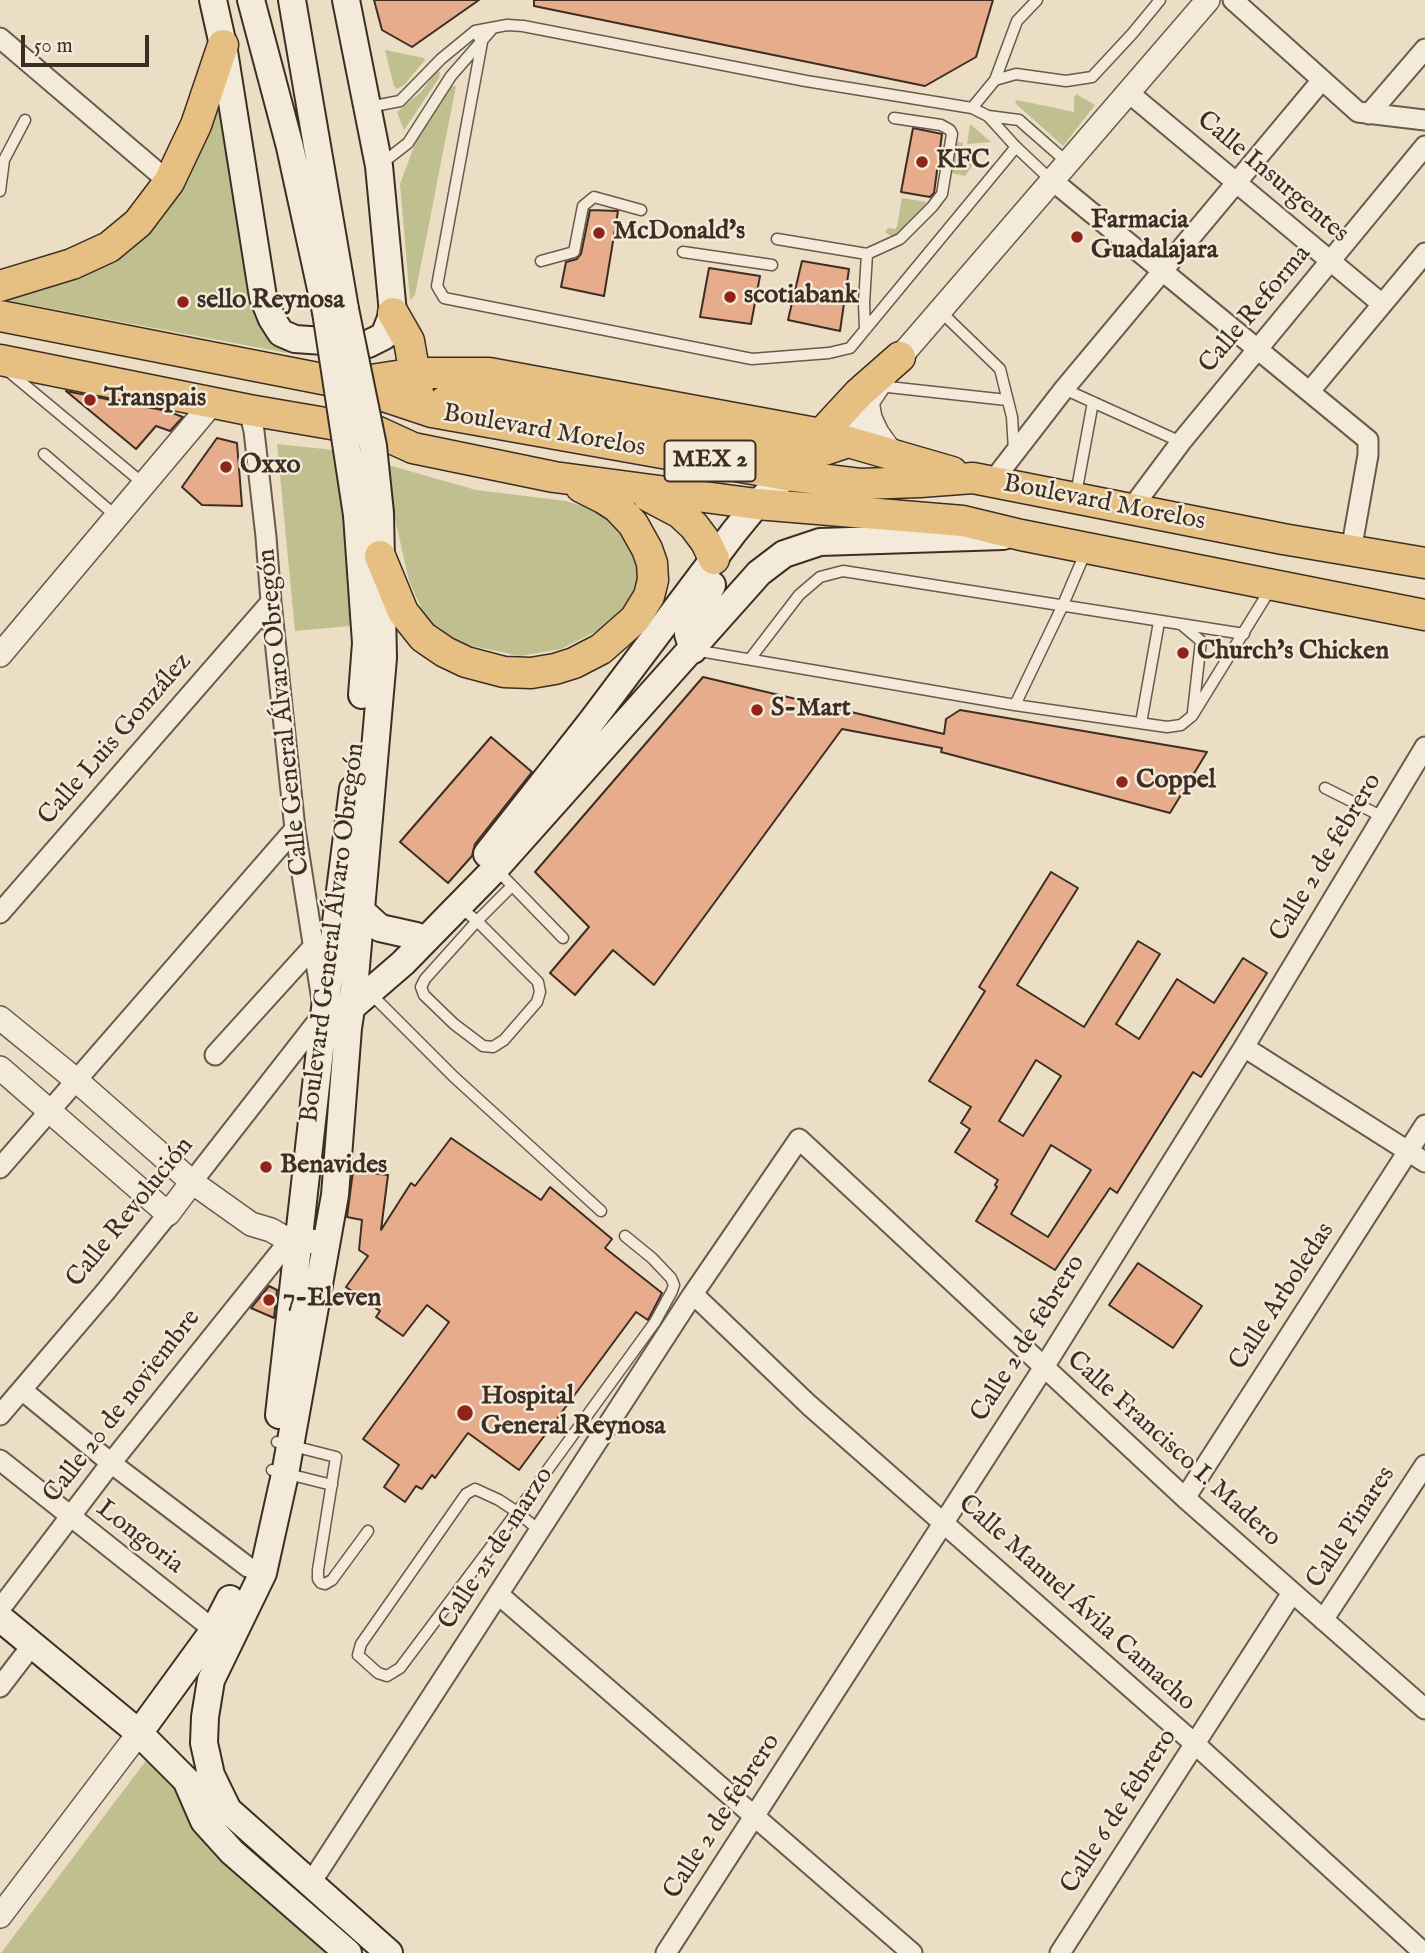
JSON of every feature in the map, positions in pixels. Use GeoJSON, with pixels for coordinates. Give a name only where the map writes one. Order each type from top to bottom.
{"type":"FeatureCollection","features":[{"type":"Feature","properties":{"kind":"main road"},"geometry":{"type":"LineString","coordinates":[[213,0],[223,45],[263,297],[281,333],[295,339],[368,344],[384,336],[393,313]]}},
{"type":"Feature","properties":{"kind":"main road"},"geometry":{"type":"LineString","coordinates":[[251,0],[335,311]]}},
{"type":"Feature","properties":{"kind":"main road"},"geometry":{"type":"LineString","coordinates":[[292,0],[335,311],[369,514]]}},
{"type":"Feature","properties":{"kind":"main road"},"geometry":{"type":"LineString","coordinates":[[346,0],[379,166],[393,313],[409,341],[418,394],[432,412],[415,421],[378,432]]}},
{"type":"Feature","properties":{"kind":"main road"},"geometry":{"type":"LineString","coordinates":[[0,286],[72,264],[108,247],[138,223],[169,182],[196,125],[223,45]]}},
{"type":"Feature","properties":{"kind":"main road","name":"Boulevard Morelos"},"geometry":{"type":"LineString","coordinates":[[0,316],[348,384],[432,412],[815,451],[860,484],[982,480],[1283,539],[1425,563]]}},
{"type":"Feature","properties":{"kind":"main road"},"geometry":{"type":"LineString","coordinates":[[497,871],[591,722],[757,504],[815,451],[859,393],[900,357]]}},
{"type":"Feature","properties":{"kind":"main road","name":"Boulevard Morelos"},"geometry":{"type":"LineString","coordinates":[[0,362],[378,432],[413,448],[554,477],[757,504],[963,521],[1021,535],[1425,614]]}},
{"type":"Feature","properties":{"kind":"main road"},"geometry":{"type":"LineString","coordinates":[[348,384],[416,373],[489,373],[815,451],[900,458],[982,480]]}},
{"type":"Feature","properties":{"kind":"main road"},"geometry":{"type":"LineString","coordinates":[[815,451],[860,484],[878,515]]}},
{"type":"Feature","properties":{"kind":"main road"},"geometry":{"type":"LineString","coordinates":[[380,556],[403,612],[423,637],[445,652],[466,662],[504,672],[555,669],[587,657],[625,629],[644,606],[653,580],[652,563],[634,524],[617,507],[603,498],[554,477]]}},
{"type":"Feature","properties":{"kind":"main road"},"geometry":{"type":"LineString","coordinates":[[624,487],[650,496],[680,513],[706,542],[714,559],[712,586],[690,626],[688,635],[693,650]]}},
{"type":"Feature","properties":{"kind":"main road","name":"Boulevard General Álvaro Obregón"},"geometry":{"type":"LineString","coordinates":[[139,1733],[221,1636],[255,1570],[328,1236],[358,997],[359,909],[383,658],[380,556],[369,514]]}},
{"type":"Feature","properties":{"kind":"main road","name":"Boulevard General Álvaro Obregón"},"geometry":{"type":"LineString","coordinates":[[283,1444],[293,1242],[316,1030],[353,794],[361,713],[366,643],[369,514]]}},
{"type":"Feature","properties":{"kind":"main road"},"geometry":{"type":"LineString","coordinates":[[316,1030],[403,963],[462,908],[759,573],[784,554],[820,542],[1021,535]]}},
{"type":"Feature","properties":{"kind":"main road"},"geometry":{"type":"LineString","coordinates":[[1273,585],[1283,539]]}},
{"type":"Feature","properties":{"kind":"main road"},"geometry":{"type":"LineString","coordinates":[[591,722],[618,705],[669,658],[693,650]]}},
{"type":"Feature","properties":{"kind":"main road"},"geometry":{"type":"LineString","coordinates":[[358,997],[416,936],[462,908]]}},
{"type":"Feature","properties":{"kind":"main road"},"geometry":{"type":"LineString","coordinates":[[359,909],[380,928],[416,936]]}},
{"type":"Feature","properties":{"kind":"main road"},"geometry":{"type":"LineString","coordinates":[[0,1618],[139,1733],[186,1780],[228,1810],[389,1953]]}},
{"type":"Feature","properties":{"kind":"main road"},"geometry":{"type":"LineString","coordinates":[[221,1636],[205,1717],[204,1743],[211,1775],[228,1810]]}},
{"type":"Feature","properties":{"kind":"main road"},"geometry":{"type":"LineString","coordinates":[[186,1780],[204,1821],[232,1852],[348,1953]]}},
{"type":"Feature","properties":{"kind":"street"},"geometry":{"type":"LineString","coordinates":[[815,451],[858,417],[900,357],[1208,0]]}},
{"type":"Feature","properties":{"kind":"street"},"geometry":{"type":"LineString","coordinates":[[1233,0],[1358,112],[1425,120]]}},
{"type":"Feature","properties":{"kind":"street"},"geometry":{"type":"LineString","coordinates":[[0,38],[169,182]]}},
{"type":"Feature","properties":{"kind":"street"},"geometry":{"type":"LineString","coordinates":[[1369,114],[1425,49]]}},
{"type":"Feature","properties":{"kind":"street"},"geometry":{"type":"LineString","coordinates":[[982,480],[1014,454],[1064,389],[1322,80]]}},
{"type":"Feature","properties":{"kind":"street","name":"Calle Insurgentes"},"geometry":{"type":"LineString","coordinates":[[1129,93],[1382,304]]}},
{"type":"Feature","properties":{"kind":"street","name":"Calle Reforma"},"geometry":{"type":"LineString","coordinates":[[1131,509],[1181,442],[1330,260],[1418,169],[1425,146]]}},
{"type":"Feature","properties":{"kind":"street"},"geometry":{"type":"LineString","coordinates":[[1060,172],[1162,271],[1368,440],[1362,494],[1351,551]]}},
{"type":"Feature","properties":{"kind":"street"},"geometry":{"type":"LineString","coordinates":[[1310,391],[1425,253]]}},
{"type":"Feature","properties":{"kind":"street"},"geometry":{"type":"LineString","coordinates":[[872,394],[870,418],[887,447],[900,458]]}},
{"type":"Feature","properties":{"kind":"street"},"geometry":{"type":"LineString","coordinates":[[0,655],[214,401]]}},
{"type":"Feature","properties":{"kind":"street","name":"Calle General Álvaro Obregón"},"geometry":{"type":"LineString","coordinates":[[249,410],[265,523],[295,829],[313,947],[316,1030]]}},
{"type":"Feature","properties":{"kind":"street","name":"Calle Luis González"},"geometry":{"type":"LineString","coordinates":[[0,913],[271,603]]}},
{"type":"Feature","properties":{"kind":"street","name":"Calle 2 de febrero"},"geometry":{"type":"LineString","coordinates":[[666,1953],[1044,1367],[1244,1047],[1425,747]]}},
{"type":"Feature","properties":{"kind":"street"},"geometry":{"type":"LineString","coordinates":[[0,1168],[295,829]]}},
{"type":"Feature","properties":{"kind":"street"},"geometry":{"type":"LineString","coordinates":[[215,1055],[313,947]]}},
{"type":"Feature","properties":{"kind":"street"},"geometry":{"type":"LineString","coordinates":[[0,1018],[76,1080],[192,1182],[251,1224],[271,1230],[293,1242],[328,1236]]}},
{"type":"Feature","properties":{"kind":"street","name":"Calle Revolución"},"geometry":{"type":"LineString","coordinates":[[0,1415],[168,1214],[316,1030]]}},
{"type":"Feature","properties":{"kind":"street"},"geometry":{"type":"LineString","coordinates":[[1244,1047],[1425,1162]]}},
{"type":"Feature","properties":{"kind":"street"},"geometry":{"type":"LineString","coordinates":[[0,1068],[168,1214]]}},
{"type":"Feature","properties":{"kind":"street","name":"Calle Arboledas"},"geometry":{"type":"LineString","coordinates":[[1185,1497],[1425,1125]]}},
{"type":"Feature","properties":{"kind":"street","name":"Calle Francisco I. Madero"},"geometry":{"type":"LineString","coordinates":[[799,1139],[1185,1497],[1425,1709]]}},
{"type":"Feature","properties":{"kind":"street","name":"Calle 21 de marzo"},"geometry":{"type":"LineString","coordinates":[[310,1884],[693,1294],[799,1139]]}},
{"type":"Feature","properties":{"kind":"street","name":"Calle 20 de noviembre"},"geometry":{"type":"LineString","coordinates":[[0,1609],[111,1463],[293,1242]]}},
{"type":"Feature","properties":{"kind":"street","name":"Calle Manuel Ávila Camacho"},"geometry":{"type":"LineString","coordinates":[[693,1294],[809,1405],[1195,1744],[1424,1953]]}},
{"type":"Feature","properties":{"kind":"street"},"geometry":{"type":"LineString","coordinates":[[22,1390],[111,1463],[255,1570]]}},
{"type":"Feature","properties":{"kind":"street","name":"Longoria"},"geometry":{"type":"LineString","coordinates":[[0,1460],[221,1636]]}},
{"type":"Feature","properties":{"kind":"street","name":"Calle Pinares"},"geometry":{"type":"LineString","coordinates":[[1324,1620],[1423,1472]]}},
{"type":"Feature","properties":{"kind":"street","name":"Calle 6 de febrero"},"geometry":{"type":"LineString","coordinates":[[1060,1953],[1292,1593]]}},
{"type":"Feature","properties":{"kind":"street"},"geometry":{"type":"LineString","coordinates":[[498,1594],[912,1953]]}},
{"type":"Feature","properties":{"kind":"street"},"geometry":{"type":"LineString","coordinates":[[0,1687],[33,1644]]}},
{"type":"Feature","properties":{"kind":"street"},"geometry":{"type":"LineString","coordinates":[[0,1916],[139,1733]]}},
{"type":"Feature","properties":{"kind":"lane"},"geometry":{"type":"LineString","coordinates":[[972,108],[995,79],[1017,22],[1037,0]]}},
{"type":"Feature","properties":{"kind":"lane"},"geometry":{"type":"LineString","coordinates":[[995,79],[1016,74],[1066,81],[1092,76],[1160,0]]}},
{"type":"Feature","properties":{"kind":"lane"},"geometry":{"type":"LineString","coordinates":[[369,107],[400,101],[441,59],[475,31],[507,24],[972,108],[988,116],[1019,120],[1060,172]]}},
{"type":"Feature","properties":{"kind":"lane"},"geometry":{"type":"LineString","coordinates":[[379,166],[406,144],[451,76],[493,28]]}},
{"type":"Feature","properties":{"kind":"lane"},"geometry":{"type":"LineString","coordinates":[[475,31],[482,42],[437,286],[444,298],[751,359],[829,353],[850,348],[1016,147]]}},
{"type":"Feature","properties":{"kind":"lane"},"geometry":{"type":"LineString","coordinates":[[988,116],[1016,147],[1060,172]]}},
{"type":"Feature","properties":{"kind":"lane"},"geometry":{"type":"LineString","coordinates":[[777,239],[867,254],[900,239],[942,194],[952,134],[942,125],[894,118]]}},
{"type":"Feature","properties":{"kind":"lane"},"geometry":{"type":"LineString","coordinates":[[0,191],[4,160],[25,120]]}},
{"type":"Feature","properties":{"kind":"lane"},"geometry":{"type":"LineString","coordinates":[[541,261],[575,252],[583,206],[594,197],[641,210]]}},
{"type":"Feature","properties":{"kind":"lane"},"geometry":{"type":"LineString","coordinates":[[683,252],[772,265]]}},
{"type":"Feature","properties":{"kind":"lane"},"geometry":{"type":"LineString","coordinates":[[864,329],[867,254]]}},
{"type":"Feature","properties":{"kind":"lane"},"geometry":{"type":"LineString","coordinates":[[940,311],[996,364],[1002,375],[1014,425],[1014,454]]}},
{"type":"Feature","properties":{"kind":"lane"},"geometry":{"type":"LineString","coordinates":[[0,362],[145,485]]}},
{"type":"Feature","properties":{"kind":"lane"},"geometry":{"type":"LineString","coordinates":[[1064,389],[1181,442]]}},
{"type":"Feature","properties":{"kind":"lane"},"geometry":{"type":"LineString","coordinates":[[872,394],[1007,400]]}},
{"type":"Feature","properties":{"kind":"lane"},"geometry":{"type":"LineString","coordinates":[[1075,499],[1093,402]]}},
{"type":"Feature","properties":{"kind":"lane"},"geometry":{"type":"LineString","coordinates":[[44,454],[117,517]]}},
{"type":"Feature","properties":{"kind":"lane"},"geometry":{"type":"LineString","coordinates":[[1016,705],[1087,547]]}},
{"type":"Feature","properties":{"kind":"lane"},"geometry":{"type":"LineString","coordinates":[[750,659],[799,595],[820,577],[843,570],[1244,634]]}},
{"type":"Feature","properties":{"kind":"lane"},"geometry":{"type":"LineString","coordinates":[[693,650],[1016,705],[1167,727],[1181,724],[1192,716],[1244,634],[1266,592],[1273,585]]}},
{"type":"Feature","properties":{"kind":"lane"},"geometry":{"type":"LineString","coordinates":[[1141,723],[1159,621]]}},
{"type":"Feature","properties":{"kind":"lane"},"geometry":{"type":"LineString","coordinates":[[1181,625],[1201,640],[1192,716]]}},
{"type":"Feature","properties":{"kind":"lane"},"geometry":{"type":"LineString","coordinates":[[1325,788],[1382,817]]}},
{"type":"Feature","properties":{"kind":"lane"},"geometry":{"type":"LineString","coordinates":[[462,908],[538,982],[540,992],[537,1002],[504,1040],[493,1047],[483,1046],[454,1024],[424,995],[421,987],[462,908],[497,871],[563,938]]}},
{"type":"Feature","properties":{"kind":"lane"},"geometry":{"type":"LineString","coordinates":[[358,997],[454,1077],[601,1211]]}},
{"type":"Feature","properties":{"kind":"lane"},"geometry":{"type":"LineString","coordinates":[[540,1531],[517,1512],[482,1491],[475,1489],[466,1494],[360,1644],[358,1655],[378,1673],[387,1675],[400,1668],[517,1512],[655,1322],[674,1285],[652,1258],[625,1236]]}},
{"type":"Feature","properties":{"kind":"lane"},"geometry":{"type":"LineString","coordinates":[[283,1444],[336,1457],[317,1570],[321,1583],[332,1580],[368,1531]]}},
{"type":"Feature","properties":{"kind":"lane"},"geometry":{"type":"LineString","coordinates":[[278,1472],[332,1485]]}},
{"type":"Feature","properties":{"kind":"green space"},"geometry":{"type":"Polygon","coordinates":[[[385,50],[425,60],[404,85],[397,89],[385,50]]]}},
{"type":"Feature","properties":{"kind":"green space"},"geometry":{"type":"Polygon","coordinates":[[[437,71],[440,72],[439,78],[404,130],[397,112],[421,92],[437,71]]]}},
{"type":"Feature","properties":{"kind":"green space"},"geometry":{"type":"Polygon","coordinates":[[[452,86],[456,86],[415,295],[410,300],[400,184],[416,141],[452,86]]]}},
{"type":"Feature","properties":{"kind":"green space"},"geometry":{"type":"Polygon","coordinates":[[[225,92],[277,334],[287,353],[5,300],[95,263],[215,97],[225,92]]]}},
{"type":"Feature","properties":{"kind":"green space"},"geometry":{"type":"Polygon","coordinates":[[[1076,94],[1095,105],[1063,146],[1015,103],[1017,100],[1074,112],[1076,94]]]}},
{"type":"Feature","properties":{"kind":"green space"},"geometry":{"type":"Polygon","coordinates":[[[970,124],[991,142],[967,144],[970,124]]]}},
{"type":"Feature","properties":{"kind":"green space"},"geometry":{"type":"Polygon","coordinates":[[[956,142],[963,143],[962,149],[985,148],[965,176],[951,173],[956,142]]]}},
{"type":"Feature","properties":{"kind":"green space"},"geometry":{"type":"Polygon","coordinates":[[[902,198],[927,202],[895,239],[885,232],[888,228],[895,229],[897,226],[902,198]]]}},
{"type":"Feature","properties":{"kind":"green space"},"geometry":{"type":"Polygon","coordinates":[[[277,444],[343,451],[361,625],[295,631],[277,444]]]}},
{"type":"Feature","properties":{"kind":"green space"},"geometry":{"type":"Polygon","coordinates":[[[388,465],[476,490],[566,501],[619,517],[639,561],[639,584],[634,598],[617,621],[561,649],[520,656],[454,642],[438,631],[425,616],[409,581],[394,514],[388,465]]]}},
{"type":"Feature","properties":{"kind":"green space"},"geometry":{"type":"Polygon","coordinates":[[[151,1754],[354,1953],[1,1953],[151,1754]]]}},
{"type":"Feature","properties":{"kind":"building"},"geometry":{"type":"Polygon","coordinates":[[[374,0],[479,0],[412,47],[382,30],[374,0]]]}},
{"type":"Feature","properties":{"kind":"building"},"geometry":{"type":"Polygon","coordinates":[[[534,0],[993,0],[976,57],[925,86],[534,6],[534,0]]]}},
{"type":"Feature","properties":{"kind":"building","name":"KFC"},"geometry":{"type":"Polygon","coordinates":[[[913,128],[942,134],[934,193],[930,197],[901,192],[913,128]]]}},
{"type":"Feature","properties":{"kind":"building","name":"McDonald's"},"geometry":{"type":"Polygon","coordinates":[[[590,210],[618,211],[604,296],[561,287],[566,262],[577,259],[581,254],[590,210]]]}},
{"type":"Feature","properties":{"kind":"building"},"geometry":{"type":"Polygon","coordinates":[[[802,261],[849,269],[840,331],[788,320],[802,261]]]}},
{"type":"Feature","properties":{"kind":"building","name":"scotiabank"},"geometry":{"type":"Polygon","coordinates":[[[709,268],[760,276],[751,324],[700,317],[709,268]]]}},
{"type":"Feature","properties":{"kind":"building"},"geometry":{"type":"Polygon","coordinates":[[[66,391],[167,411],[183,417],[170,431],[156,426],[136,449],[66,391]]]}},
{"type":"Feature","properties":{"kind":"building"},"geometry":{"type":"Polygon","coordinates":[[[217,438],[237,443],[242,506],[202,505],[182,487],[217,438]]]}},
{"type":"Feature","properties":{"kind":"building"},"geometry":{"type":"Polygon","coordinates":[[[703,677],[944,734],[946,719],[960,710],[1207,752],[1170,813],[941,752],[942,748],[842,729],[654,985],[613,950],[575,995],[550,973],[589,927],[535,872],[703,677]]]}},
{"type":"Feature","properties":{"kind":"building"},"geometry":{"type":"Polygon","coordinates":[[[491,737],[532,772],[475,844],[472,856],[448,883],[400,842],[491,737]]]}},
{"type":"Feature","properties":{"kind":"building"},"geometry":{"type":"Polygon","coordinates":[[[1051,872],[1078,888],[1017,985],[1084,1027],[1138,941],[1160,954],[1116,1024],[1139,1039],[1177,979],[1214,1003],[1243,958],[1267,973],[1201,1077],[1193,1072],[1117,1193],[1110,1188],[1055,1270],[976,1221],[997,1187],[995,1185],[998,1180],[955,1152],[970,1129],[961,1123],[971,1107],[929,1081],[985,991],[979,987],[1051,872]],[[1036,1060],[999,1121],[1023,1136],[1061,1076],[1036,1060]],[[1051,1145],[1011,1214],[1048,1237],[1091,1170],[1051,1145]]]}},
{"type":"Feature","properties":{"kind":"building"},"geometry":{"type":"Polygon","coordinates":[[[451,1138],[541,1200],[550,1187],[612,1239],[605,1248],[662,1293],[648,1320],[636,1312],[519,1470],[468,1433],[435,1478],[432,1475],[422,1489],[416,1486],[405,1502],[384,1487],[399,1465],[363,1439],[449,1322],[427,1305],[403,1336],[376,1317],[380,1311],[346,1287],[368,1256],[359,1250],[362,1220],[347,1217],[353,1171],[388,1175],[381,1230],[411,1183],[415,1186],[451,1138]]]}},
{"type":"Feature","properties":{"kind":"building"},"geometry":{"type":"Polygon","coordinates":[[[1138,1263],[1202,1306],[1173,1348],[1109,1305],[1138,1263]]]}},
{"type":"Feature","properties":{"kind":"building","name":"7-Eleven"},"geometry":{"type":"Polygon","coordinates":[[[269,1286],[277,1290],[274,1318],[251,1308],[269,1286]]]}},
{"type":"Feature","properties":{"kind":"place","name":"KFC"},"geometry":{"type":"Point","coordinates":[922,162]}},
{"type":"Feature","properties":{"kind":"place","name":"McDonald's"},"geometry":{"type":"Point","coordinates":[599,233]}},
{"type":"Feature","properties":{"kind":"place","name":"Farmacia Guadalajara"},"geometry":{"type":"Point","coordinates":[1077,237]}},
{"type":"Feature","properties":{"kind":"place","name":"scotiabank"},"geometry":{"type":"Point","coordinates":[730,297]}},
{"type":"Feature","properties":{"kind":"place","name":"sello Reynosa"},"geometry":{"type":"Point","coordinates":[183,302]}},
{"type":"Feature","properties":{"kind":"place","name":"Transpais"},"geometry":{"type":"Point","coordinates":[90,400]}},
{"type":"Feature","properties":{"kind":"place","name":"Oxxo"},"geometry":{"type":"Point","coordinates":[226,467]}},
{"type":"Feature","properties":{"kind":"place","name":"Church's Chicken"},"geometry":{"type":"Point","coordinates":[1183,653]}},
{"type":"Feature","properties":{"kind":"place","name":"S-Mart"},"geometry":{"type":"Point","coordinates":[757,710]}},
{"type":"Feature","properties":{"kind":"place","name":"Coppel"},"geometry":{"type":"Point","coordinates":[1122,782]}},
{"type":"Feature","properties":{"kind":"place","name":"Benavides"},"geometry":{"type":"Point","coordinates":[266,1167]}},
{"type":"Feature","properties":{"kind":"place","name":"7-Eleven"},"geometry":{"type":"Point","coordinates":[269,1300]}},
{"type":"Feature","properties":{"kind":"place","name":"Hospital General Reynosa"},"geometry":{"type":"Point","coordinates":[465,1413]}}]}
